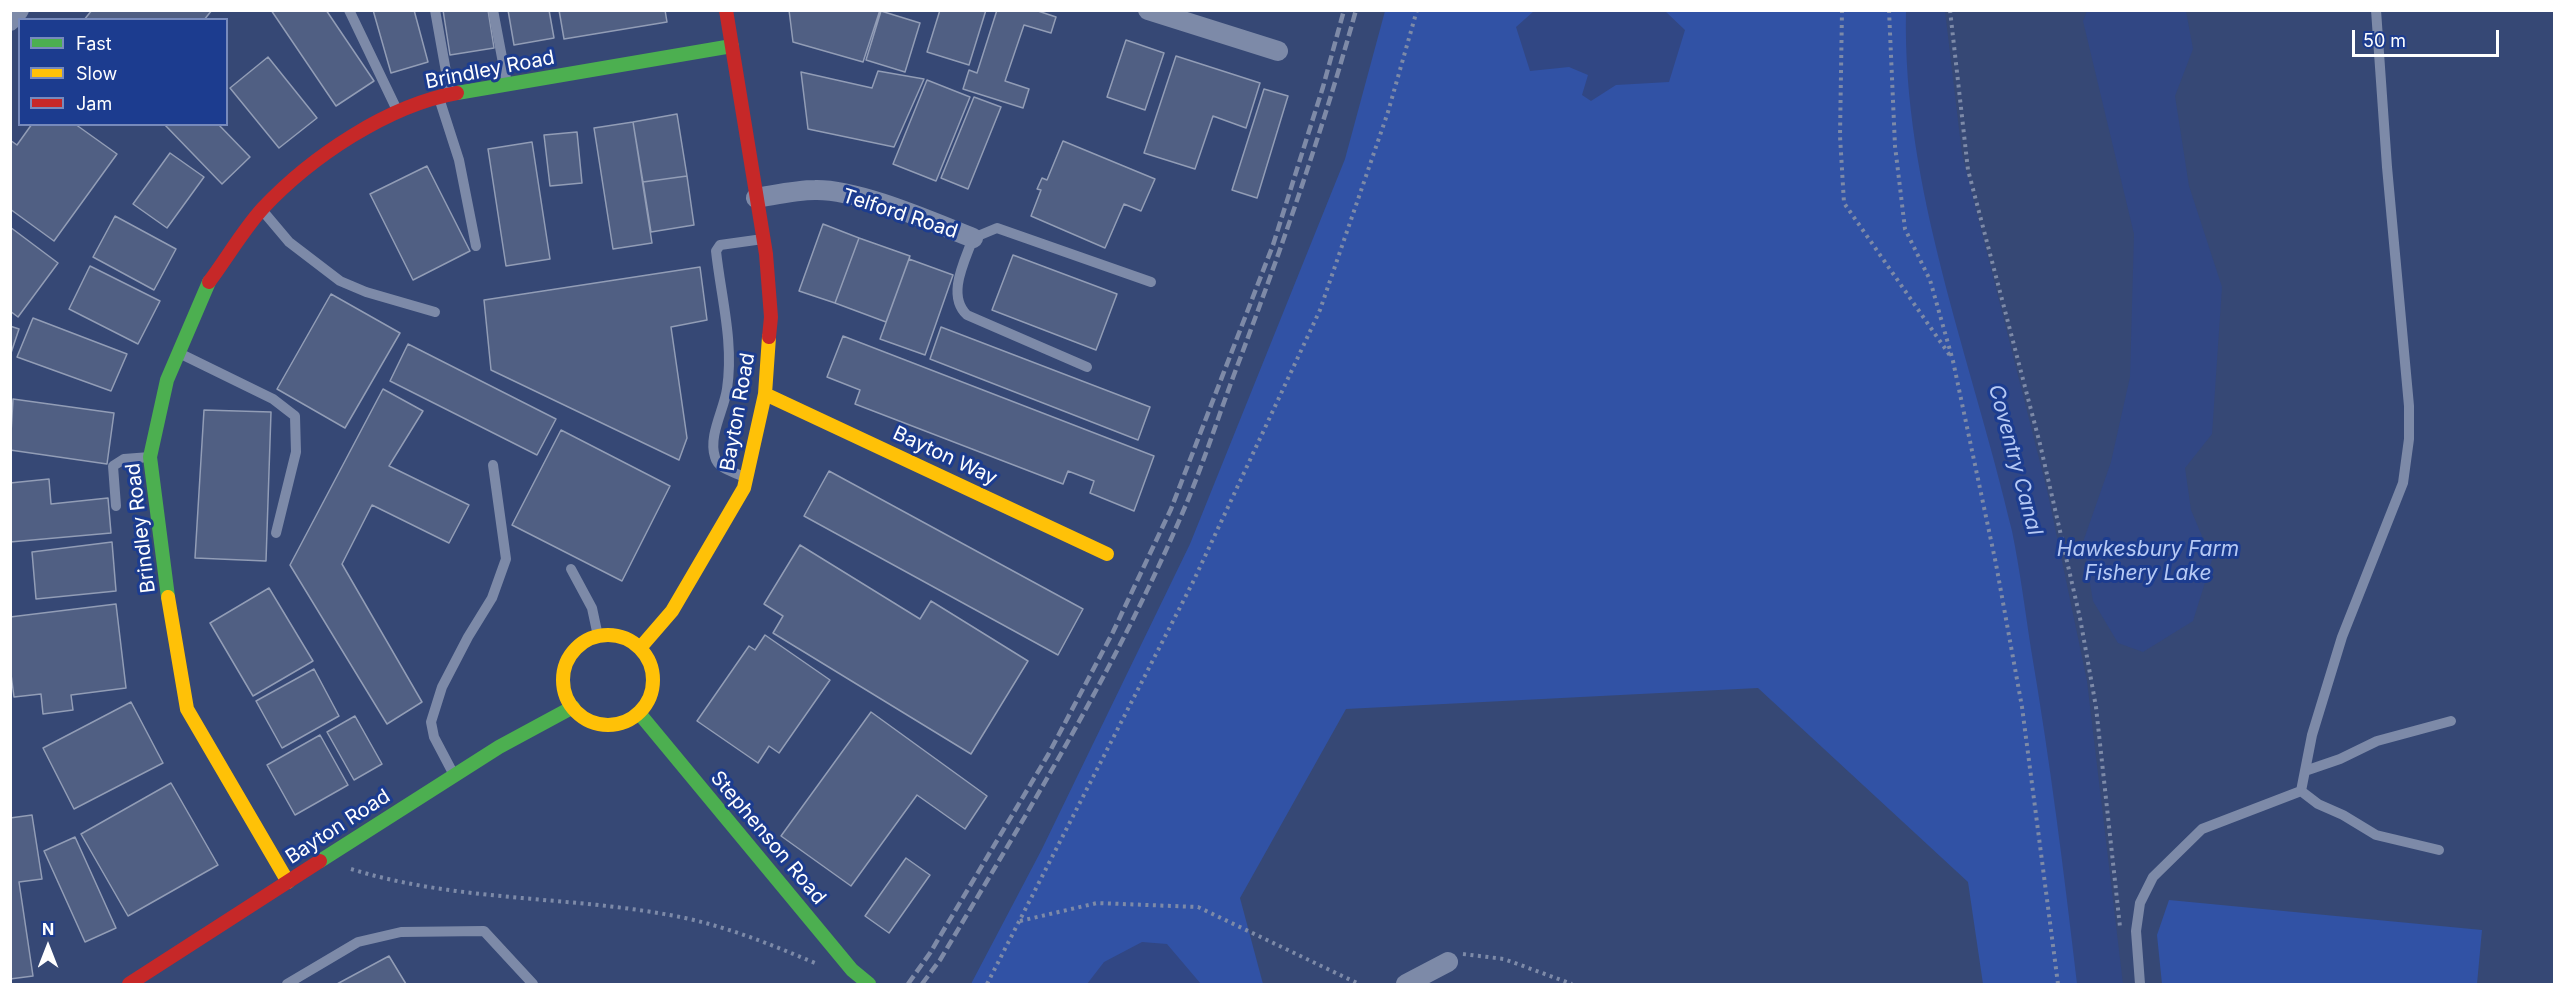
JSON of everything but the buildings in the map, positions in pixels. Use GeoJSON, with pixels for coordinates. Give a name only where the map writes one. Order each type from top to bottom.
{"type":"FeatureCollection","features":[{"type":"Feature","properties":{"kind":"street"},"geometry":{"type":"LineString","coordinates":[[10,21],[19,10]]}},
{"type":"Feature","properties":{"kind":"street","name":"Bayton Road"},"geometry":{"type":"LineString","coordinates":[[640,648],[672,611],[744,488],[765,394],[771,316],[763,239],[726,10]]}},
{"type":"Feature","properties":{"kind":"street"},"geometry":{"type":"LineString","coordinates":[[1148,10],[1278,51]]}},
{"type":"Feature","properties":{"kind":"street","name":"Brindley Road"},"geometry":{"type":"LineString","coordinates":[[288,882],[188,709],[163,570],[150,457],[167,380],[207,285],[262,209],[307,168],[354,135],[398,111],[445,96],[732,46]]}},
{"type":"Feature","properties":{"kind":"street","name":"Telford Road"},"geometry":{"type":"LineString","coordinates":[[756,198],[816,190],[846,194],[901,211],[973,238]]}},
{"type":"Feature","properties":{"kind":"street","name":"Bayton Way"},"geometry":{"type":"LineString","coordinates":[[765,394],[1107,554]]}},
{"type":"Feature","properties":{"kind":"street"},"geometry":{"type":"LineString","coordinates":[[613,635],[627,639],[640,648],[650,663],[653,681],[647,704],[639,713],[623,723],[604,725],[587,719],[573,707],[566,694],[563,679],[566,665],[573,652],[584,642],[598,636],[613,635]]}},
{"type":"Feature","properties":{"kind":"street","name":"Bayton Road"},"geometry":{"type":"LineString","coordinates":[[129,984],[499,747],[573,707]]}},
{"type":"Feature","properties":{"kind":"street","name":"Stephenson Road"},"geometry":{"type":"LineString","coordinates":[[639,713],[852,970],[869,984]]}},
{"type":"Feature","properties":{"kind":"street"},"geometry":{"type":"LineString","coordinates":[[1406,984],[1454,958]]}},
{"type":"Feature","properties":{"kind":"lane"},"geometry":{"type":"LineString","coordinates":[[349,10],[398,111]]}},
{"type":"Feature","properties":{"kind":"lane"},"geometry":{"type":"LineString","coordinates":[[435,10],[445,96],[476,246]]}},
{"type":"Feature","properties":{"kind":"lane"},"geometry":{"type":"LineString","coordinates":[[493,10],[507,84]]}},
{"type":"Feature","properties":{"kind":"lane"},"geometry":{"type":"LineString","coordinates":[[2301,791],[2312,735],[2342,637],[2403,483],[2409,439],[2409,406],[2387,167],[2376,10]]}},
{"type":"Feature","properties":{"kind":"lane"},"geometry":{"type":"LineString","coordinates":[[262,209],[289,242],[340,281],[366,292],[435,312]]}},
{"type":"Feature","properties":{"kind":"lane"},"geometry":{"type":"LineString","coordinates":[[1087,367],[967,315],[960,308],[957,296],[961,272],[973,238],[998,228],[1151,282]]}},
{"type":"Feature","properties":{"kind":"lane"},"geometry":{"type":"LineString","coordinates":[[747,478],[720,466],[715,458],[714,446],[727,389],[729,343],[716,251],[720,245],[763,239]]}},
{"type":"Feature","properties":{"kind":"lane"},"geometry":{"type":"LineString","coordinates":[[179,353],[273,399],[296,416],[296,452],[276,533]]}},
{"type":"Feature","properties":{"kind":"lane"},"geometry":{"type":"LineString","coordinates":[[116,506],[113,466],[124,459],[150,457]]}},
{"type":"Feature","properties":{"kind":"lane"},"geometry":{"type":"LineString","coordinates":[[454,776],[434,737],[431,722],[442,687],[468,637],[492,598],[506,559],[493,465]]}},
{"type":"Feature","properties":{"kind":"lane"},"geometry":{"type":"LineString","coordinates":[[571,569],[592,608],[598,636]]}},
{"type":"Feature","properties":{"kind":"lane"},"geometry":{"type":"LineString","coordinates":[[2305,771],[2340,759],[2377,741],[2451,721]]}},
{"type":"Feature","properties":{"kind":"lane"},"geometry":{"type":"LineString","coordinates":[[2301,791],[2318,804],[2343,815],[2376,835],[2439,850]]}},
{"type":"Feature","properties":{"kind":"lane"},"geometry":{"type":"LineString","coordinates":[[2140,984],[2136,931],[2140,903],[2153,877],[2202,830],[2301,791]]}},
{"type":"Feature","properties":{"kind":"lane"},"geometry":{"type":"LineString","coordinates":[[287,984],[358,942],[401,932],[484,931],[533,984]]}},
{"type":"Feature","properties":{"kind":"path"},"geometry":{"type":"LineString","coordinates":[[987,984],[1193,582],[1320,310],[1388,112],[1417,10]]}},
{"type":"Feature","properties":{"kind":"path"},"geometry":{"type":"LineString","coordinates":[[1842,10],[1840,136],[1844,203],[1953,361]]}},
{"type":"Feature","properties":{"kind":"path"},"geometry":{"type":"LineString","coordinates":[[1889,10],[1895,146],[1905,229],[1930,280],[1953,361],[1968,441],[1996,564],[2022,707],[2058,984]]}},
{"type":"Feature","properties":{"kind":"path"},"geometry":{"type":"LineString","coordinates":[[1950,10],[1968,170],[2040,444],[2080,618],[2098,719],[2121,937]]}},
{"type":"Feature","properties":{"kind":"path"},"geometry":{"type":"LineString","coordinates":[[332,854],[352,870],[418,886],[685,918],[746,934],[817,964]]}},
{"type":"Feature","properties":{"kind":"path"},"geometry":{"type":"LineString","coordinates":[[1020,921],[1097,903],[1198,907],[1359,984]]}},
{"type":"Feature","properties":{"kind":"path"},"geometry":{"type":"LineString","coordinates":[[1454,958],[1504,959],[1572,984]]}},
{"type":"Feature","properties":{"kind":"shaded area"},"geometry":{"type":"Polygon","coordinates":[[[1385,11],[1927,11],[2099,984],[1983,984],[1968,882],[1758,688],[1346,709],[1240,898],[1263,984],[971,984],[1042,849],[1190,544],[1345,159],[1385,11]]]}},
{"type":"Feature","properties":{"kind":"shaded area"},"geometry":{"type":"Polygon","coordinates":[[[2169,900],[2482,930],[2477,984],[2162,984],[2157,935],[2169,900]]]}},
{"type":"Feature","properties":{"kind":"water"},"geometry":{"type":"Polygon","coordinates":[[[1534,11],[1665,11],[1685,30],[1669,82],[1616,85],[1591,101],[1582,95],[1588,75],[1569,67],[1530,71],[1516,27],[1534,11]]]}},
{"type":"Feature","properties":{"kind":"water","name":"Coventry Canal"},"geometry":{"type":"Polygon","coordinates":[[[1906,11],[1945,11],[1962,154],[2048,494],[2087,681],[2123,984],[2077,984],[2062,858],[2018,560],[1996,467],[1942,273],[1927,208],[1915,143],[1908,77],[1906,11]]]}},
{"type":"Feature","properties":{"kind":"water","name":"Hawkesbury Farm Fishery Lake"},"geometry":{"type":"Polygon","coordinates":[[[2087,11],[2186,11],[2193,49],[2175,96],[2189,186],[2222,287],[2212,434],[2185,468],[2191,510],[2212,560],[2193,621],[2143,652],[2118,643],[2093,601],[2083,542],[2111,462],[2130,377],[2134,234],[2083,21],[2087,11]]]}},
{"type":"Feature","properties":{"kind":"water"},"geometry":{"type":"Polygon","coordinates":[[[1142,942],[1167,944],[1201,984],[1087,984],[1104,962],[1142,942]]]}},
{"type":"Feature","properties":{"kind":"railway"},"geometry":{"type":"LineString","coordinates":[[908,984],[930,953],[1048,755],[1113,632],[1171,509],[1273,245],[1323,87],[1344,10]]}},
{"type":"Feature","properties":{"kind":"railway"},"geometry":{"type":"LineString","coordinates":[[922,984],[940,960],[1005,851],[1099,685],[1156,572],[1182,514],[1284,238],[1315,147],[1356,10]]}},
{"type":"Feature","properties":{"kind":"traffic: fast"},"geometry":{"type":"LineString","coordinates":[[457,93],[732,46]]}},
{"type":"Feature","properties":{"kind":"traffic: fast"},"geometry":{"type":"LineString","coordinates":[[168,597],[150,457],[167,380],[209,282]]}},
{"type":"Feature","properties":{"kind":"traffic: fast"},"geometry":{"type":"LineString","coordinates":[[320,861],[499,747],[573,707]]}},
{"type":"Feature","properties":{"kind":"traffic: fast"},"geometry":{"type":"LineString","coordinates":[[639,713],[852,970],[869,984]]}},
{"type":"Feature","properties":{"kind":"traffic: slow"},"geometry":{"type":"LineString","coordinates":[[640,648],[672,611],[744,488],[765,394],[769,337]]}},
{"type":"Feature","properties":{"kind":"traffic: slow"},"geometry":{"type":"LineString","coordinates":[[765,394],[1107,554]]}},
{"type":"Feature","properties":{"kind":"traffic: slow"},"geometry":{"type":"LineString","coordinates":[[168,597],[187,709],[288,882]]}},
{"type":"Feature","properties":{"kind":"traffic: slow"},"geometry":{"type":"LineString","coordinates":[[608,635],[633,643],[645,655],[653,680],[645,705],[633,717],[608,725],[583,717],[571,705],[563,680],[571,655],[583,643],[608,635]]}},
{"type":"Feature","properties":{"kind":"traffic: jam"},"geometry":{"type":"LineString","coordinates":[[726,10],[766,254],[771,317],[769,337]]}},
{"type":"Feature","properties":{"kind":"traffic: jam"},"geometry":{"type":"LineString","coordinates":[[209,282],[263,208],[327,152],[378,121],[404,109],[457,93]]}},
{"type":"Feature","properties":{"kind":"traffic: jam"},"geometry":{"type":"LineString","coordinates":[[129,984],[320,861]]}}]}
